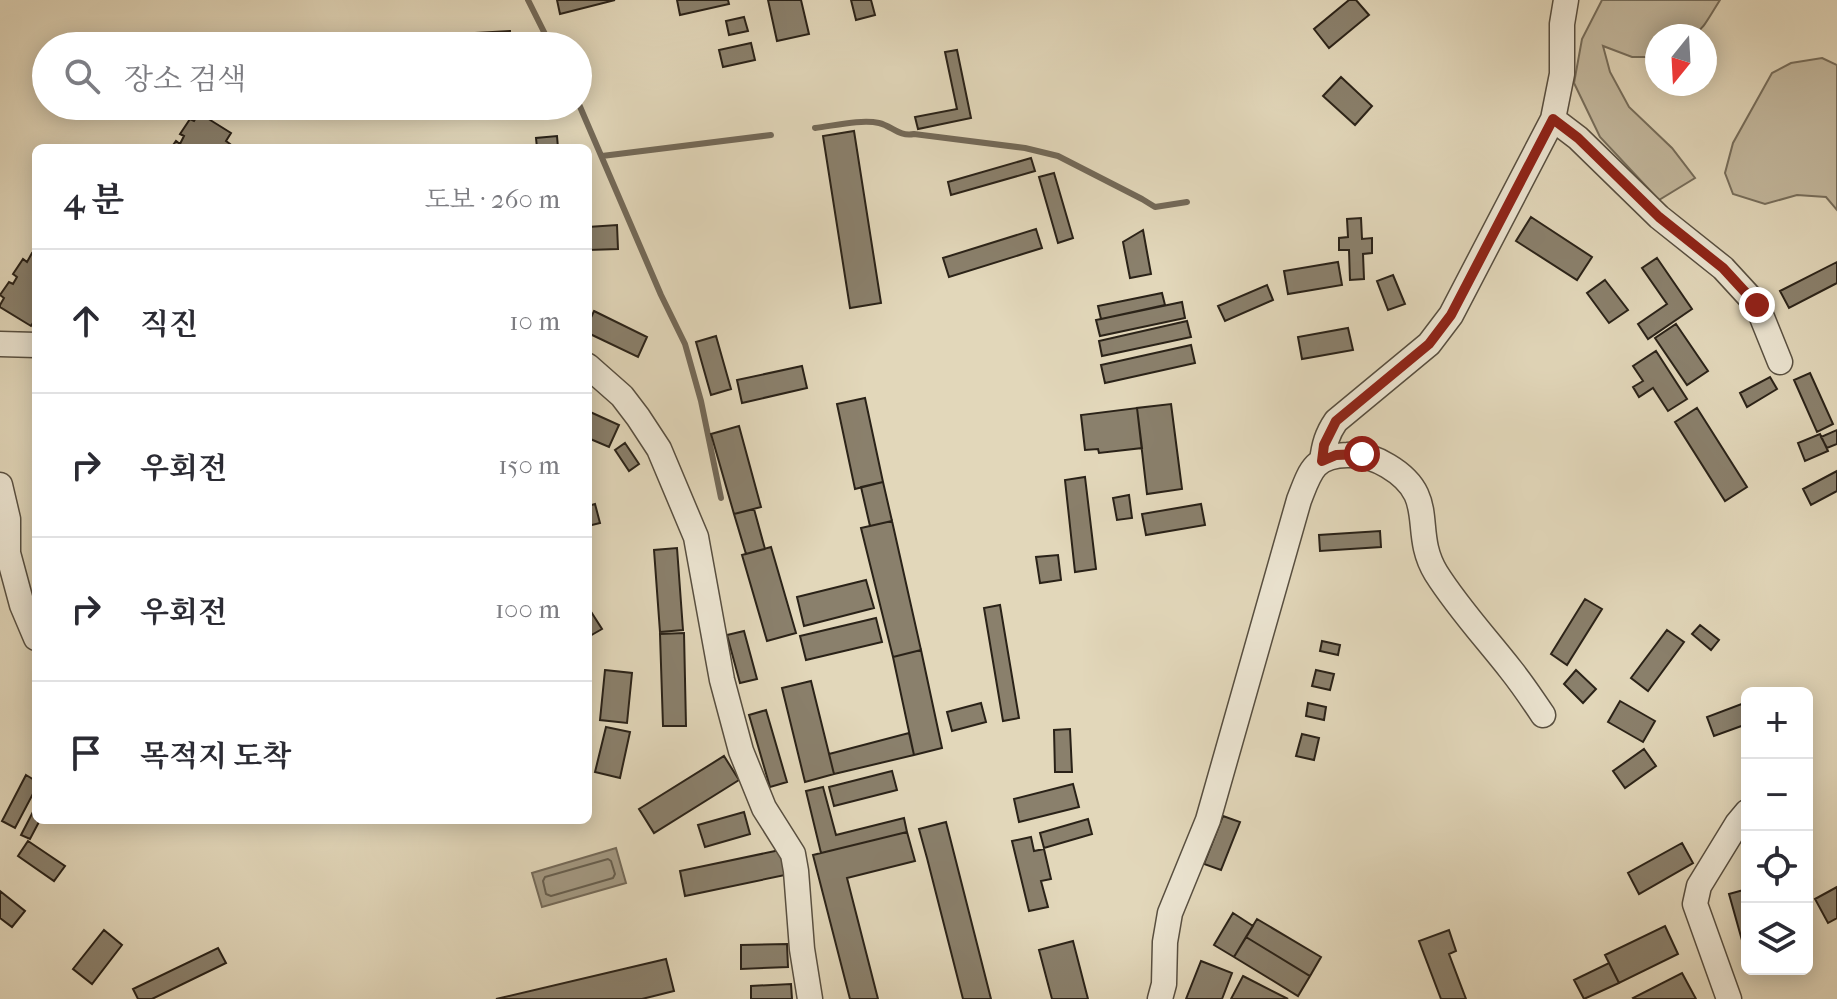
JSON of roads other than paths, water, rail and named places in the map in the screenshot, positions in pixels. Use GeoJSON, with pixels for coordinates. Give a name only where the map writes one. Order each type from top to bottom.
{"type":"FeatureCollection","features":[{"type":"Feature","properties":{"kind":"street"},"geometry":{"type":"LineString","coordinates":[[1322,461],[1324,445],[1336,421],[1429,344],[1451,315],[1553,119],[1562,74],[1562,24],[1566,0]]}},
{"type":"Feature","properties":{"kind":"street"},"geometry":{"type":"LineString","coordinates":[[1553,119],[1578,138],[1659,217],[1723,268],[1757,305],[1780,362]]}},
{"type":"Feature","properties":{"kind":"street"},"geometry":{"type":"LineString","coordinates":[[0,344],[32,345]]}},
{"type":"Feature","properties":{"kind":"street"},"geometry":{"type":"LineString","coordinates":[[592,370],[622,396],[659,449],[696,537],[722,680],[741,751],[764,808],[793,854],[810,999]]}},
{"type":"Feature","properties":{"kind":"street"},"geometry":{"type":"LineString","coordinates":[[1160,999],[1170,913],[1208,820],[1299,500],[1308,476],[1318,462],[1336,455],[1362,454],[1401,474],[1414,488],[1420,503],[1423,541],[1435,572],[1543,715]]}},
{"type":"Feature","properties":{"kind":"street"},"geometry":{"type":"LineString","coordinates":[[0,485],[8,519],[8,553],[32,629]]}},
{"type":"Feature","properties":{"kind":"street"},"geometry":{"type":"LineString","coordinates":[[1729,999],[1695,904],[1699,886],[1741,819]]}},
{"type":"Feature","properties":{"kind":"water"},"geometry":{"type":"Polygon","coordinates":[[[616,848],[626,883],[542,907],[532,873],[616,848]]]}},
{"type":"Feature","properties":{"kind":"waterway"},"geometry":{"type":"LineString","coordinates":[[528,0],[544,32]]}},
{"type":"Feature","properties":{"kind":"waterway"},"geometry":{"type":"LineString","coordinates":[[586,120],[685,344],[701,401],[721,498]]}},
{"type":"Feature","properties":{"kind":"waterway"},"geometry":{"type":"LineString","coordinates":[[815,128],[872,122],[904,134],[1025,148],[1058,156],[1155,207],[1187,202]]}},
{"type":"Feature","properties":{"kind":"waterway"},"geometry":{"type":"LineString","coordinates":[[602,156],[771,135]]}}]}
